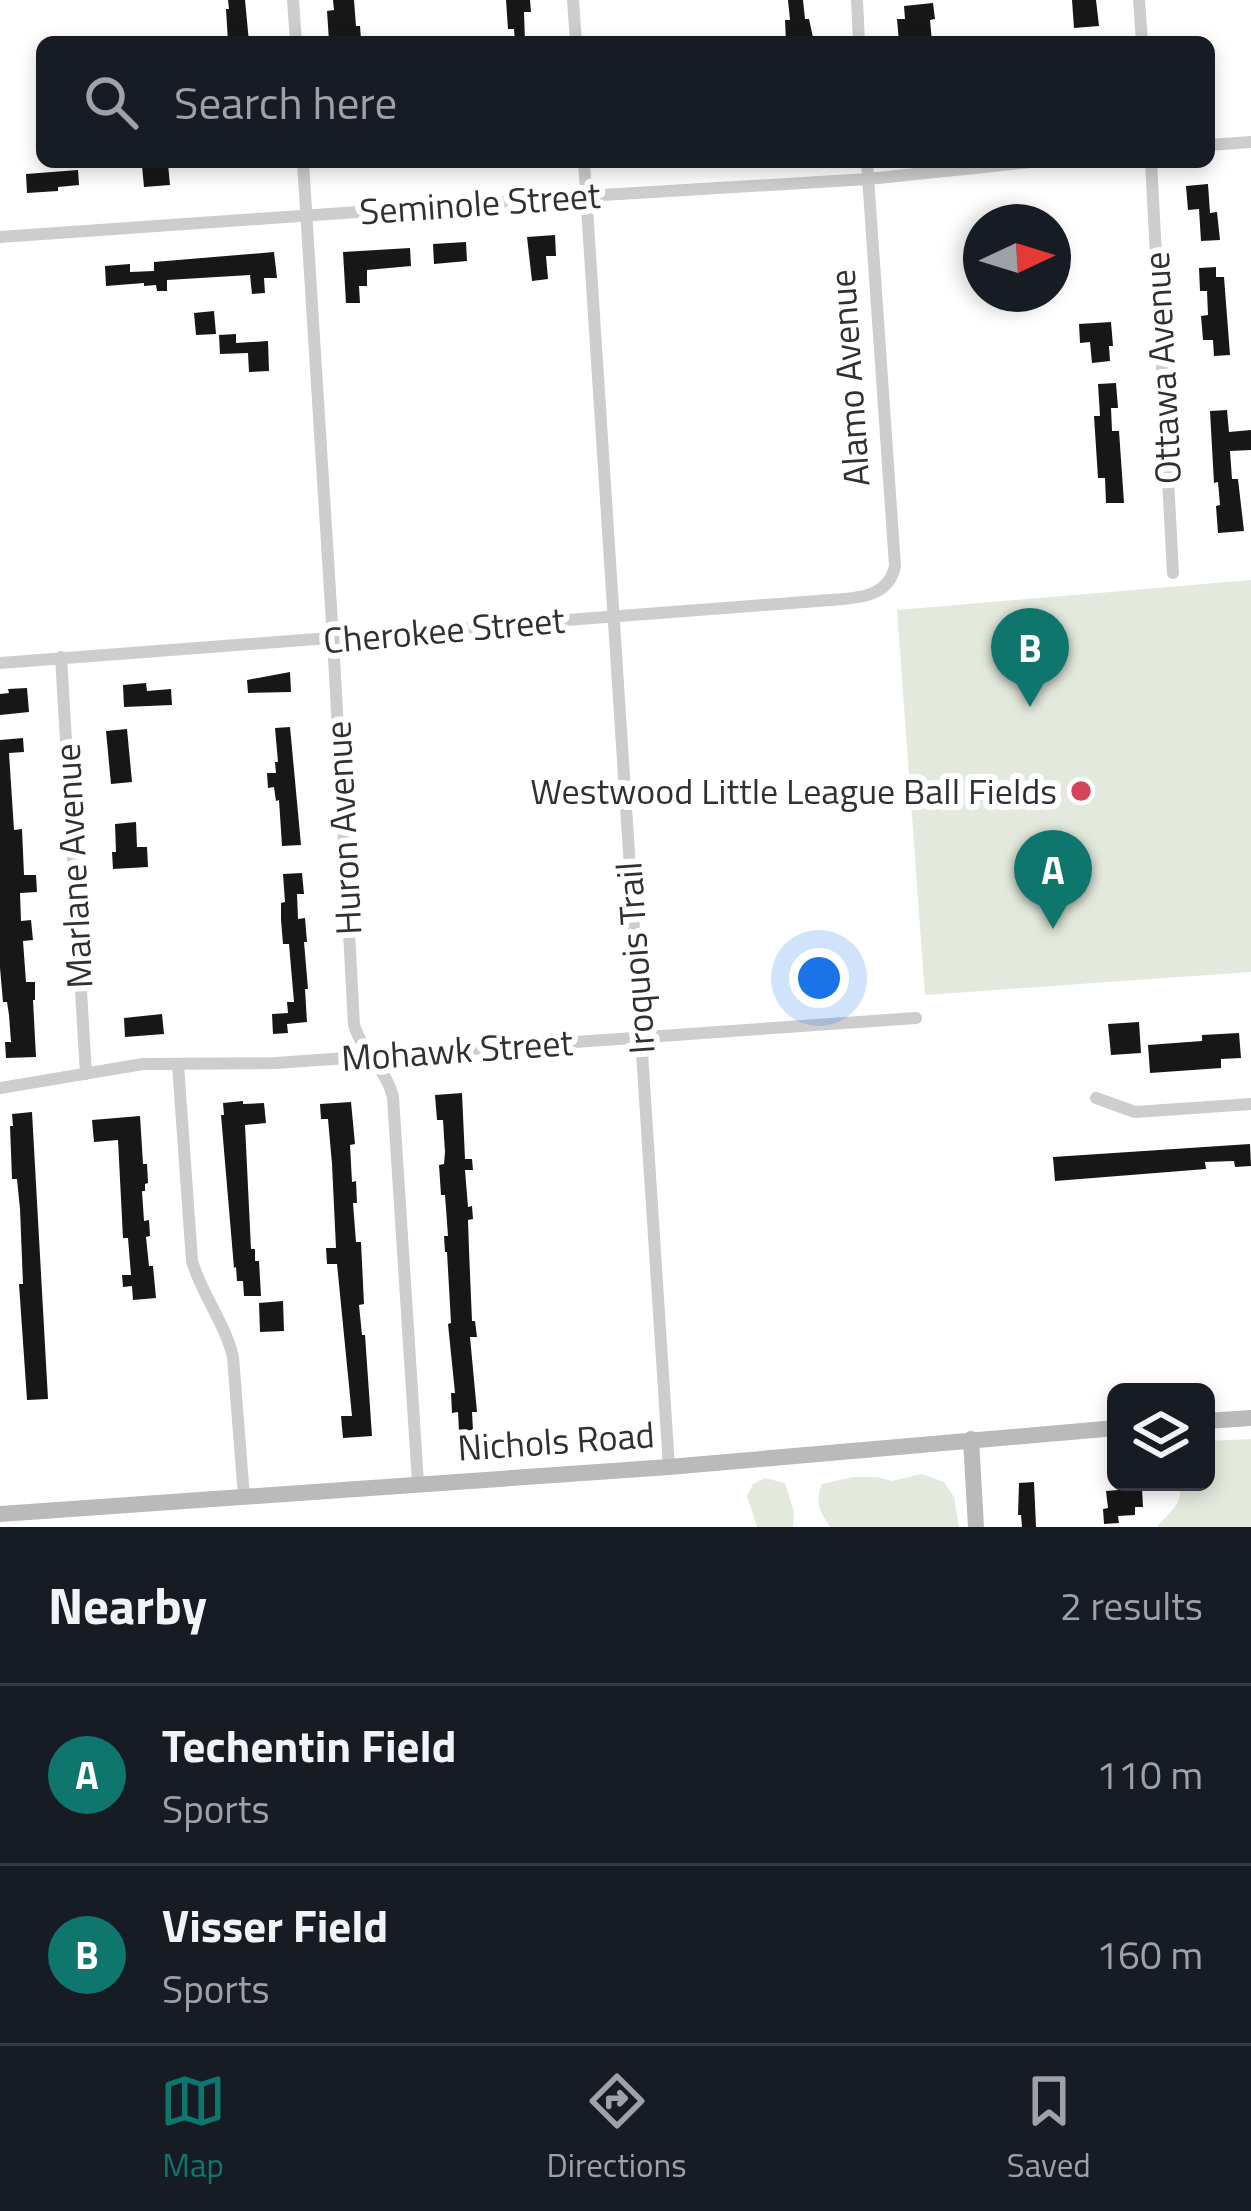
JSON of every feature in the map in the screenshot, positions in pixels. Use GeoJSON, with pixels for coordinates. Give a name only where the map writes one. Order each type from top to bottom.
{"type":"FeatureCollection","features":[{"type":"Feature","properties":{"kind":"street"},"geometry":{"type":"LineString","coordinates":[[293,0],[296,36]]}},
{"type":"Feature","properties":{"kind":"street"},"geometry":{"type":"LineString","coordinates":[[573,0],[576,36]]}},
{"type":"Feature","properties":{"kind":"street"},"geometry":{"type":"LineString","coordinates":[[856,0],[859,36]]}},
{"type":"Feature","properties":{"kind":"street"},"geometry":{"type":"LineString","coordinates":[[1139,0],[1142,36]]}},
{"type":"Feature","properties":{"kind":"street"},"geometry":{"type":"LineString","coordinates":[[1215,145],[1251,142]]}},
{"type":"Feature","properties":{"kind":"street","name":"Huron Avenue"},"geometry":{"type":"LineString","coordinates":[[303,168],[354,1024],[357,1036],[386,1076],[394,1113],[418,1483]]}},
{"type":"Feature","properties":{"kind":"street","name":"Iroquois Trail"},"geometry":{"type":"LineString","coordinates":[[584,168],[669,1467]]}},
{"type":"Feature","properties":{"kind":"street","name":"Alamo Avenue"},"geometry":{"type":"LineString","coordinates":[[867,168],[895,553],[894,574],[885,586]]}},
{"type":"Feature","properties":{"kind":"street","name":"Seminole Street"},"geometry":{"type":"LineString","coordinates":[[0,237],[973,168]]}},
{"type":"Feature","properties":{"kind":"street","name":"Ottawa Avenue"},"geometry":{"type":"LineString","coordinates":[[1151,168],[1173,573]]}},
{"type":"Feature","properties":{"kind":"street","name":"Cherokee Street"},"geometry":{"type":"LineString","coordinates":[[0,662],[866,597],[885,586]]}},
{"type":"Feature","properties":{"kind":"street","name":"Marlane Avenue"},"geometry":{"type":"LineString","coordinates":[[61,657],[86,1074]]}},
{"type":"Feature","properties":{"kind":"street","name":"Mohawk Street"},"geometry":{"type":"LineString","coordinates":[[0,1088],[142,1064],[276,1063],[916,1018]]}},
{"type":"Feature","properties":{"kind":"street"},"geometry":{"type":"LineString","coordinates":[[178,1065],[192,1261],[233,1357],[244,1497]]}},
{"type":"Feature","properties":{"kind":"street"},"geometry":{"type":"LineString","coordinates":[[1096,1098],[1135,1112],[1251,1103]]}},
{"type":"Feature","properties":{"kind":"street"},"geometry":{"type":"LineString","coordinates":[[1215,1420],[1251,1418]]}},
{"type":"Feature","properties":{"kind":"street","name":"Nichols Road"},"geometry":{"type":"LineString","coordinates":[[4,1518],[1107,1429]]}},
{"type":"Feature","properties":{"kind":"street"},"geometry":{"type":"LineString","coordinates":[[971,1439],[976,1527]]}},
{"type":"Feature","properties":{"kind":"shaded area","name":"Westwood Little League Ball Fields"},"geometry":{"type":"Polygon","coordinates":[[[1251,580],[1251,972],[925,995],[897,610],[1251,580]]]}},
{"type":"Feature","properties":{"kind":"shaded area"},"geometry":{"type":"Polygon","coordinates":[[[1251,1439],[1251,1527],[1157,1527],[1178,1501],[1180,1491],[1215,1491],[1215,1441],[1251,1439]]]}},
{"type":"Feature","properties":{"kind":"shaded area"},"geometry":{"type":"Polygon","coordinates":[[[922,1474],[944,1482],[954,1497],[959,1527],[830,1527],[819,1506],[822,1484],[853,1477],[892,1481],[922,1474]]]}},
{"type":"Feature","properties":{"kind":"shaded area"},"geometry":{"type":"Polygon","coordinates":[[[765,1478],[785,1483],[794,1512],[793,1527],[757,1527],[747,1496],[753,1484],[765,1478]]]}},
{"type":"Feature","properties":{"kind":"building"},"geometry":{"type":"Polygon","coordinates":[[[228,0],[245,0],[248,36],[228,36],[228,0]]]}},
{"type":"Feature","properties":{"kind":"building"},"geometry":{"type":"Polygon","coordinates":[[[333,0],[354,0],[361,36],[329,36],[327,11],[334,10],[333,0]]]}},
{"type":"Feature","properties":{"kind":"building"},"geometry":{"type":"Polygon","coordinates":[[[506,0],[530,0],[531,12],[524,12],[525,36],[515,36],[514,29],[508,29],[506,0]]]}},
{"type":"Feature","properties":{"kind":"building"},"geometry":{"type":"Polygon","coordinates":[[[788,0],[803,0],[813,36],[786,36],[785,20],[790,20],[788,0]]]}},
{"type":"Feature","properties":{"kind":"building"},"geometry":{"type":"Polygon","coordinates":[[[1072,0],[1096,0],[1099,26],[1074,28],[1072,0]]]}},
{"type":"Feature","properties":{"kind":"building"},"geometry":{"type":"Polygon","coordinates":[[[933,3],[931,36],[898,36],[897,19],[905,19],[904,6],[933,3]]]}},
{"type":"Feature","properties":{"kind":"building"},"geometry":{"type":"Polygon","coordinates":[[[142,168],[168,168],[170,185],[144,187],[142,168]]]}},
{"type":"Feature","properties":{"kind":"building"},"geometry":{"type":"Polygon","coordinates":[[[78,170],[79,185],[27,193],[26,174],[78,170]]]}},
{"type":"Feature","properties":{"kind":"building"},"geometry":{"type":"Polygon","coordinates":[[[1208,184],[1210,213],[1217,212],[1220,240],[1201,241],[1199,209],[1188,210],[1186,186],[1208,184]]]}},
{"type":"Feature","properties":{"kind":"building"},"geometry":{"type":"Polygon","coordinates":[[[555,235],[556,256],[546,256],[548,279],[532,281],[527,237],[555,235]]]}},
{"type":"Feature","properties":{"kind":"building"},"geometry":{"type":"Polygon","coordinates":[[[466,242],[467,261],[434,264],[433,244],[466,242]]]}},
{"type":"Feature","properties":{"kind":"building"},"geometry":{"type":"Polygon","coordinates":[[[410,248],[411,266],[367,270],[367,286],[359,286],[360,303],[346,303],[343,252],[410,248]]]}},
{"type":"Feature","properties":{"kind":"building"},"geometry":{"type":"Polygon","coordinates":[[[274,252],[277,278],[264,278],[265,293],[252,294],[250,275],[167,280],[167,291],[144,283],[106,286],[105,266],[130,264],[130,272],[154,271],[154,262],[274,252]]]}},
{"type":"Feature","properties":{"kind":"building"},"geometry":{"type":"Polygon","coordinates":[[[1216,267],[1216,277],[1224,277],[1230,355],[1214,356],[1213,340],[1203,340],[1201,316],[1208,315],[1207,291],[1200,291],[1199,268],[1216,267]]]}},
{"type":"Feature","properties":{"kind":"building"},"geometry":{"type":"Polygon","coordinates":[[[214,311],[216,334],[196,335],[194,313],[214,311]]]}},
{"type":"Feature","properties":{"kind":"building"},"geometry":{"type":"Polygon","coordinates":[[[1111,322],[1110,361],[1092,363],[1090,342],[1080,343],[1079,324],[1111,322]]]}},
{"type":"Feature","properties":{"kind":"building"},"geometry":{"type":"Polygon","coordinates":[[[236,334],[236,343],[268,341],[269,371],[249,372],[248,353],[220,354],[219,335],[236,334]]]}},
{"type":"Feature","properties":{"kind":"building"},"geometry":{"type":"Polygon","coordinates":[[[1116,383],[1118,408],[1111,408],[1112,431],[1119,431],[1124,503],[1106,503],[1105,478],[1098,478],[1094,416],[1100,416],[1098,384],[1116,383]]]}},
{"type":"Feature","properties":{"kind":"building"},"geometry":{"type":"Polygon","coordinates":[[[1227,410],[1229,432],[1251,430],[1251,450],[1230,451],[1244,531],[1218,533],[1216,506],[1220,505],[1218,482],[1214,483],[1210,411],[1227,410]]]}},
{"type":"Feature","properties":{"kind":"building"},"geometry":{"type":"Polygon","coordinates":[[[290,672],[291,692],[248,693],[247,680],[290,672]]]}},
{"type":"Feature","properties":{"kind":"building"},"geometry":{"type":"Polygon","coordinates":[[[146,683],[147,691],[171,689],[172,705],[124,707],[123,685],[146,683]]]}},
{"type":"Feature","properties":{"kind":"building"},"geometry":{"type":"Polygon","coordinates":[[[27,688],[29,712],[0,715],[0,694],[27,688]]]}},
{"type":"Feature","properties":{"kind":"building"},"geometry":{"type":"Polygon","coordinates":[[[290,727],[301,845],[282,846],[279,800],[274,787],[268,788],[267,773],[276,773],[278,762],[275,728],[290,727]]]}},
{"type":"Feature","properties":{"kind":"building"},"geometry":{"type":"Polygon","coordinates":[[[127,729],[132,782],[111,784],[106,731],[127,729]]]}},
{"type":"Feature","properties":{"kind":"building"},"geometry":{"type":"Polygon","coordinates":[[[23,738],[24,752],[9,753],[14,830],[22,829],[24,875],[36,875],[37,892],[20,893],[21,921],[31,920],[33,940],[23,941],[26,982],[35,982],[36,1057],[6,1058],[5,1042],[11,1042],[0,968],[0,740],[23,738]]]}},
{"type":"Feature","properties":{"kind":"building"},"geometry":{"type":"Polygon","coordinates":[[[136,822],[137,847],[147,847],[148,867],[113,869],[115,824],[136,822]]]}},
{"type":"Feature","properties":{"kind":"building"},"geometry":{"type":"Polygon","coordinates":[[[302,873],[304,894],[297,894],[298,919],[305,918],[307,942],[307,1022],[287,1024],[288,1033],[273,1034],[272,1014],[288,1013],[287,1002],[294,1002],[289,944],[283,944],[283,874],[302,873]]]}},
{"type":"Feature","properties":{"kind":"building"},"geometry":{"type":"Polygon","coordinates":[[[162,1014],[164,1034],[125,1037],[124,1018],[162,1014]]]}},
{"type":"Feature","properties":{"kind":"building"},"geometry":{"type":"Polygon","coordinates":[[[1139,1022],[1141,1053],[1111,1055],[1108,1024],[1139,1022]]]}},
{"type":"Feature","properties":{"kind":"building"},"geometry":{"type":"Polygon","coordinates":[[[1239,1033],[1241,1058],[1221,1059],[1221,1068],[1150,1073],[1148,1045],[1239,1033]]]}},
{"type":"Feature","properties":{"kind":"building"},"geometry":{"type":"Polygon","coordinates":[[[462,1093],[465,1159],[472,1159],[473,1170],[465,1170],[473,1219],[468,1220],[469,1250],[477,1337],[470,1337],[477,1412],[472,1412],[473,1430],[459,1431],[458,1412],[452,1413],[451,1393],[455,1393],[444,1236],[448,1236],[439,1165],[444,1164],[443,1120],[437,1120],[435,1095],[462,1093]]]}},
{"type":"Feature","properties":{"kind":"building"},"geometry":{"type":"Polygon","coordinates":[[[351,1102],[352,1182],[356,1181],[357,1203],[353,1203],[356,1242],[361,1242],[364,1304],[359,1305],[372,1436],[343,1438],[341,1416],[352,1416],[337,1264],[327,1264],[326,1248],[336,1248],[328,1119],[321,1119],[320,1104],[351,1102]]]}},
{"type":"Feature","properties":{"kind":"building"},"geometry":{"type":"Polygon","coordinates":[[[223,1103],[264,1103],[266,1123],[245,1125],[251,1249],[259,1261],[261,1296],[244,1296],[243,1281],[237,1281],[234,1268],[221,1115],[223,1103]]]}},
{"type":"Feature","properties":{"kind":"building"},"geometry":{"type":"Polygon","coordinates":[[[32,1112],[48,1399],[27,1400],[19,1284],[23,1284],[20,1209],[17,1179],[12,1179],[10,1126],[12,1114],[32,1112]]]}},
{"type":"Feature","properties":{"kind":"building"},"geometry":{"type":"Polygon","coordinates":[[[140,1116],[148,1183],[142,1191],[144,1221],[149,1220],[150,1236],[146,1237],[156,1298],[133,1300],[132,1286],[123,1287],[122,1275],[131,1275],[128,1238],[123,1238],[118,1140],[94,1142],[92,1120],[140,1116]]]}},
{"type":"Feature","properties":{"kind":"building"},"geometry":{"type":"Polygon","coordinates":[[[1250,1144],[1251,1166],[1205,1162],[1206,1169],[1055,1181],[1053,1157],[1250,1144]]]}},
{"type":"Feature","properties":{"kind":"building"},"geometry":{"type":"Polygon","coordinates":[[[283,1301],[284,1331],[260,1332],[259,1303],[283,1301]]]}},
{"type":"Feature","properties":{"kind":"building"},"geometry":{"type":"Polygon","coordinates":[[[1034,1482],[1036,1527],[1022,1527],[1019,1483],[1034,1482]]]}},
{"type":"Feature","properties":{"kind":"building"},"geometry":{"type":"Polygon","coordinates":[[[1106,1491],[1142,1491],[1143,1507],[1135,1507],[1135,1515],[1118,1516],[1119,1523],[1104,1524],[1106,1491]]]}},
{"type":"Feature","properties":{"kind":"place","name":"Visser Field"},"geometry":{"type":"Point","coordinates":[1030,707]}},
{"type":"Feature","properties":{"kind":"place","name":"Westwood Little League Ball Fields"},"geometry":{"type":"Point","coordinates":[1081,791]}},
{"type":"Feature","properties":{"kind":"place","name":"Techentin Field"},"geometry":{"type":"Point","coordinates":[1053,929]}}]}
